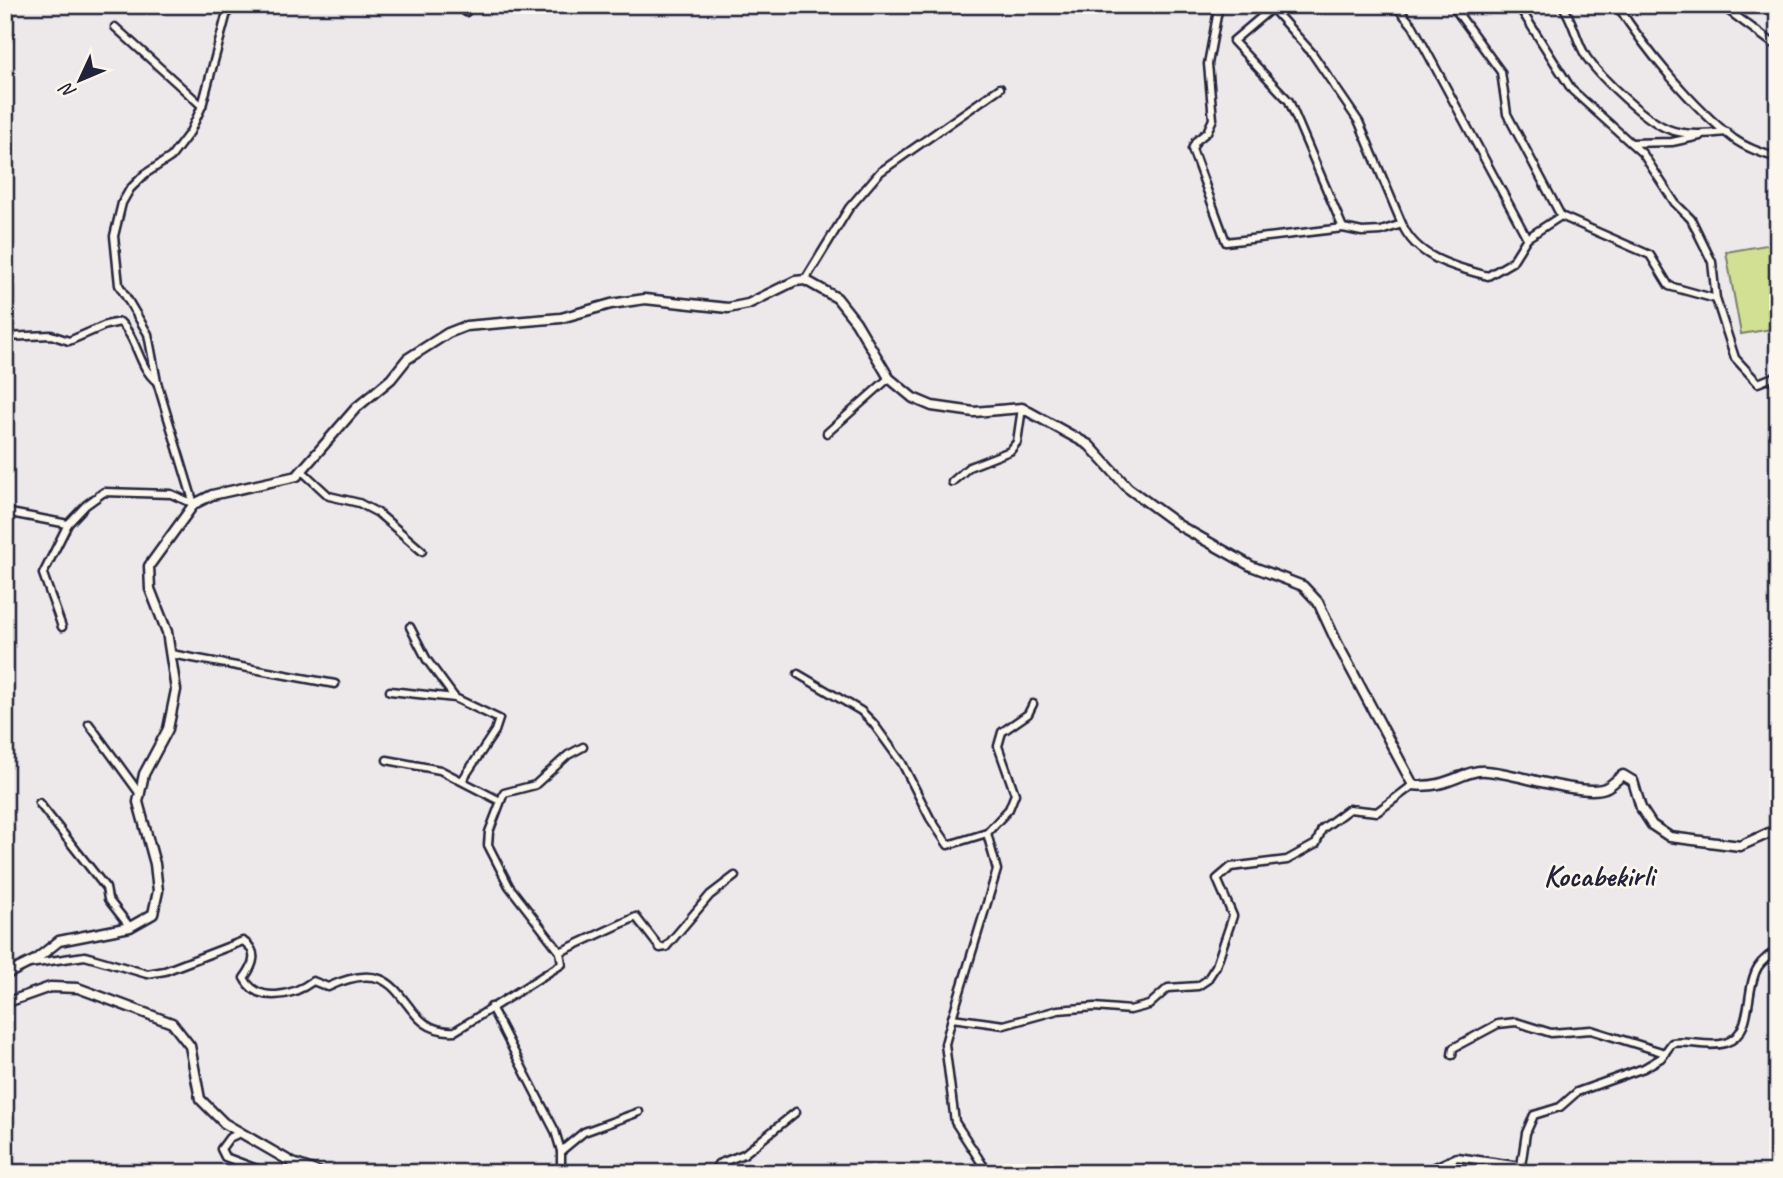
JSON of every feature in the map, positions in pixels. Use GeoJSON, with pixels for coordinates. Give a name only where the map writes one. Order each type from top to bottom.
{"type":"FeatureCollection","features":[{"type":"Feature","properties":{"kind":"street"},"geometry":{"type":"LineString","coordinates":[[194,504],[157,382],[148,334],[119,285],[114,236],[122,203],[130,189],[145,174],[171,158],[190,131],[202,106],[229,5]]}},
{"type":"Feature","properties":{"kind":"street"},"geometry":{"type":"LineString","coordinates":[[456,5],[466,12],[473,5]]}},
{"type":"Feature","properties":{"kind":"street"},"geometry":{"type":"LineString","coordinates":[[1219,5],[1208,64],[1213,119],[1207,132],[1196,141],[1192,149],[1226,242],[1343,228],[1362,232],[1381,231],[1402,224]]}},
{"type":"Feature","properties":{"kind":"street"},"geometry":{"type":"LineString","coordinates":[[1395,5],[1413,26],[1527,238]]}},
{"type":"Feature","properties":{"kind":"street"},"geometry":{"type":"LineString","coordinates":[[1452,5],[1501,72],[1507,114],[1561,216],[1650,255],[1669,286],[1716,299]]}},
{"type":"Feature","properties":{"kind":"street"},"geometry":{"type":"LineString","coordinates":[[1518,5],[1572,90],[1643,154],[1675,203],[1691,219],[1712,262],[1716,299],[1735,358],[1758,383],[1778,376]]}},
{"type":"Feature","properties":{"kind":"street"},"geometry":{"type":"LineString","coordinates":[[1562,5],[1587,58],[1633,105],[1668,129],[1706,135]]}},
{"type":"Feature","properties":{"kind":"street"},"geometry":{"type":"LineString","coordinates":[[1617,5],[1641,41],[1735,140],[1778,158]]}},
{"type":"Feature","properties":{"kind":"street"},"geometry":{"type":"LineString","coordinates":[[1721,5],[1778,47]]}},
{"type":"Feature","properties":{"kind":"street"},"geometry":{"type":"LineString","coordinates":[[1343,228],[1289,101],[1233,41],[1271,7],[1312,53],[1359,122],[1408,239],[1426,252],[1451,266],[1488,276],[1512,262],[1527,238],[1561,216]]}},
{"type":"Feature","properties":{"kind":"street"},"geometry":{"type":"LineString","coordinates":[[115,27],[202,106]]}},
{"type":"Feature","properties":{"kind":"street"},"geometry":{"type":"LineString","coordinates":[[805,280],[849,208],[880,172],[1000,88]]}},
{"type":"Feature","properties":{"kind":"street"},"geometry":{"type":"LineString","coordinates":[[1630,143],[1672,142],[1727,132]]}},
{"type":"Feature","properties":{"kind":"street"},"geometry":{"type":"LineString","coordinates":[[5,975],[27,964],[59,941],[130,927],[153,914],[158,891],[155,864],[138,803],[144,774],[169,729],[176,690],[167,632],[150,589],[149,566],[194,504],[212,495],[298,476],[356,408],[391,379],[407,359],[449,332],[466,326],[561,318],[611,304],[645,299],[728,308],[748,304],[795,281],[805,280],[837,298],[856,322],[890,378],[913,398],[932,406],[975,412],[1022,408],[1089,445],[1128,488],[1180,526],[1251,566],[1303,586],[1318,601],[1336,643],[1413,785]]}},
{"type":"Feature","properties":{"kind":"street"},"geometry":{"type":"LineString","coordinates":[[5,337],[51,335],[69,341],[120,322],[130,331],[146,369],[157,382]]}},
{"type":"Feature","properties":{"kind":"street"},"geometry":{"type":"LineString","coordinates":[[827,433],[890,378]]}},
{"type":"Feature","properties":{"kind":"street"},"geometry":{"type":"LineString","coordinates":[[952,482],[969,467],[1010,451],[1017,442],[1022,408]]}},
{"type":"Feature","properties":{"kind":"street"},"geometry":{"type":"LineString","coordinates":[[302,471],[329,496],[359,503],[378,513],[422,551]]}},
{"type":"Feature","properties":{"kind":"street"},"geometry":{"type":"LineString","coordinates":[[62,627],[43,574],[68,524],[86,505],[104,492],[172,494],[194,504]]}},
{"type":"Feature","properties":{"kind":"street"},"geometry":{"type":"LineString","coordinates":[[5,512],[68,524]]}},
{"type":"Feature","properties":{"kind":"street"},"geometry":{"type":"LineString","coordinates":[[410,627],[427,660],[455,698]]}},
{"type":"Feature","properties":{"kind":"street"},"geometry":{"type":"LineString","coordinates":[[171,654],[335,684]]}},
{"type":"Feature","properties":{"kind":"street"},"geometry":{"type":"LineString","coordinates":[[798,674],[860,711],[873,723],[902,763],[930,818],[948,845],[987,833],[1009,809],[1015,794],[998,746],[1002,732],[1028,714],[1033,704]]}},
{"type":"Feature","properties":{"kind":"street"},"geometry":{"type":"LineString","coordinates":[[390,691],[455,698],[492,714],[500,721],[463,779]]}},
{"type":"Feature","properties":{"kind":"street"},"geometry":{"type":"LineString","coordinates":[[89,724],[140,794]]}},
{"type":"Feature","properties":{"kind":"street"},"geometry":{"type":"LineString","coordinates":[[27,964],[85,956],[147,974],[165,971],[243,941],[250,946],[254,954],[252,967],[244,978],[247,984],[268,994],[285,996],[313,981],[328,987],[363,974],[375,975],[384,978],[411,1009],[436,1030],[455,1031],[562,964],[560,952],[509,886],[488,845],[504,793],[535,785],[568,755],[583,747]]}},
{"type":"Feature","properties":{"kind":"street"},"geometry":{"type":"LineString","coordinates":[[387,760],[440,769],[500,801]]}},
{"type":"Feature","properties":{"kind":"street"},"geometry":{"type":"LineString","coordinates":[[952,1018],[1004,1025],[1058,1010],[1096,1007],[1130,1010],[1149,1005],[1168,988],[1198,986],[1207,980],[1216,966],[1233,916],[1217,879],[1231,867],[1287,860],[1316,844],[1322,829],[1337,815],[1349,809],[1377,812],[1413,785],[1430,787],[1483,770],[1541,783],[1592,790],[1605,788],[1622,775],[1633,781],[1641,808],[1653,825],[1670,836],[1740,846],[1778,829]]}},
{"type":"Feature","properties":{"kind":"street"},"geometry":{"type":"LineString","coordinates":[[39,803],[106,888],[108,899],[130,927]]}},
{"type":"Feature","properties":{"kind":"street"},"geometry":{"type":"LineString","coordinates":[[987,833],[997,870],[945,1044],[955,1122],[988,1173]]}},
{"type":"Feature","properties":{"kind":"street"},"geometry":{"type":"LineString","coordinates":[[560,952],[636,917],[660,948],[666,947],[710,895],[735,876]]}},
{"type":"Feature","properties":{"kind":"street"},"geometry":{"type":"LineString","coordinates":[[1422,1173],[1457,1157],[1521,1169],[1526,1133],[1534,1115],[1560,1107],[1577,1092],[1644,1068],[1665,1053],[1672,1043],[1684,1041],[1721,1044],[1735,1040],[1743,1028],[1756,970],[1778,950]]}},
{"type":"Feature","properties":{"kind":"street"},"geometry":{"type":"LineString","coordinates":[[5,1003],[50,987],[78,988],[172,1023],[190,1046],[200,1099],[224,1124],[293,1163],[321,1173]]}},
{"type":"Feature","properties":{"kind":"street"},"geometry":{"type":"LineString","coordinates":[[491,1007],[555,1131],[561,1151],[561,1173]]}},
{"type":"Feature","properties":{"kind":"street"},"geometry":{"type":"LineString","coordinates":[[1452,1055],[1453,1048],[1461,1042],[1498,1024],[1516,1022],[1551,1033],[1591,1030],[1665,1053]]}},
{"type":"Feature","properties":{"kind":"street"},"geometry":{"type":"LineString","coordinates":[[561,1151],[584,1132],[639,1112]]}},
{"type":"Feature","properties":{"kind":"street"},"geometry":{"type":"LineString","coordinates":[[713,1173],[718,1164],[744,1154],[796,1112]]}},
{"type":"Feature","properties":{"kind":"street"},"geometry":{"type":"LineString","coordinates":[[240,1133],[229,1138],[221,1149],[225,1157],[257,1169],[260,1173]]}},
{"type":"Feature","properties":{"kind":"street"},"geometry":{"type":"LineString","coordinates":[[1390,1173],[1396,1173]]}},
{"type":"Feature","properties":{"kind":"green space"},"geometry":{"type":"Polygon","coordinates":[[[1778,243],[1778,328],[1741,334],[1726,252],[1778,243]]]}},
{"type":"Feature","properties":{"kind":"district","name":"Kocabekirli"},"geometry":{"type":"Point","coordinates":[1599,876]}}]}
